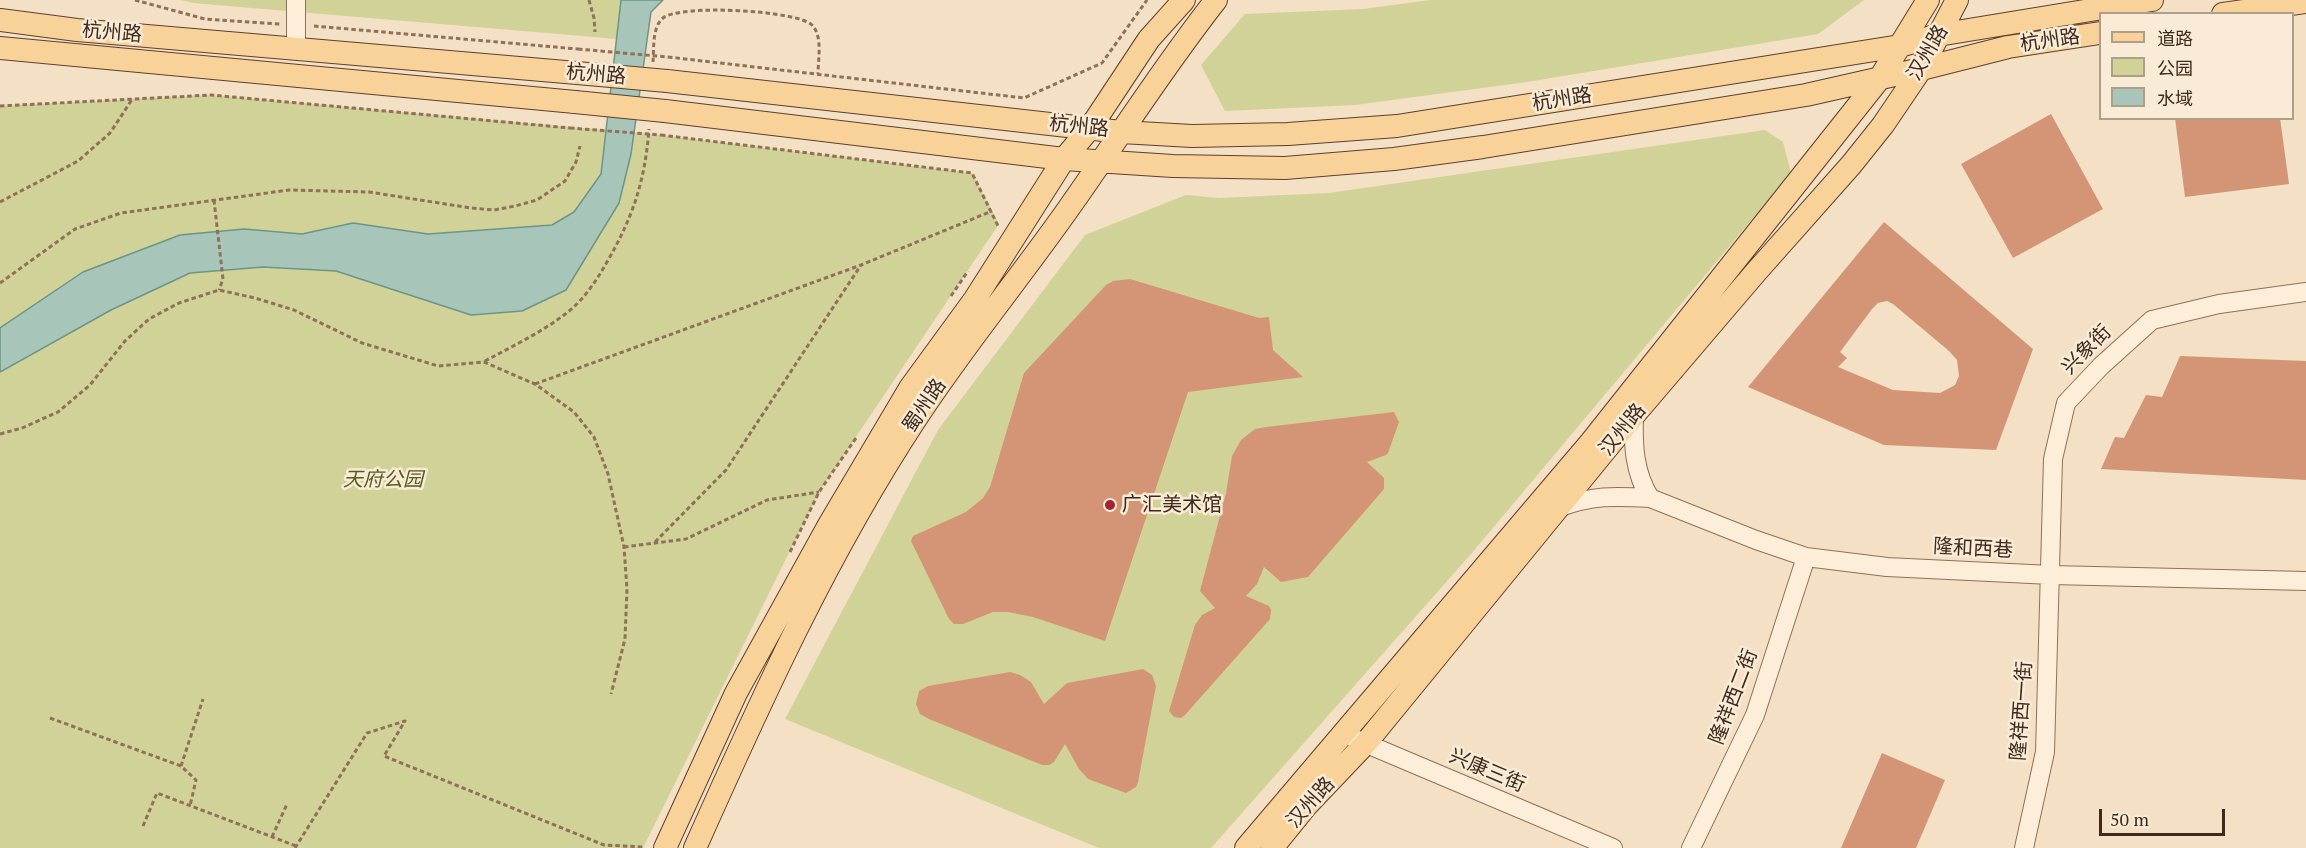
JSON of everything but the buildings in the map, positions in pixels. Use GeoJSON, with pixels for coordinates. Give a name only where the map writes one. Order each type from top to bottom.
{"type":"FeatureCollection","features":[{"type":"Feature","properties":{"kind":"main road","name":"蜀州路"},"geometry":{"type":"LineString","coordinates":[[650,846],[830,523],[910,388],[975,299],[1064,159],[1090,128],[1149,39],[1184,0]]}},
{"type":"Feature","properties":{"kind":"main road","name":"蜀州路"},"geometry":{"type":"LineString","coordinates":[[694,848],[757,708],[824,576],[914,421],[961,353],[1070,207],[1216,0]]}},
{"type":"Feature","properties":{"kind":"main road","name":"汉州路"},"geometry":{"type":"LineString","coordinates":[[1246,848],[1591,442],[1880,78],[1928,0]]}},
{"type":"Feature","properties":{"kind":"main road","name":"汉州路"},"geometry":{"type":"LineString","coordinates":[[1272,848],[1307,805],[1365,744],[1634,415],[1851,165],[1883,125],[1921,69],[1957,0]]}},
{"type":"Feature","properties":{"kind":"main road","name":"杭州路"},"geometry":{"type":"LineString","coordinates":[[0,20],[77,30],[667,81],[1121,132],[1192,136],[1288,134],[1397,126],[1900,46],[1938,35],[2152,0]]}},
{"type":"Feature","properties":{"kind":"main road"},"geometry":{"type":"LineString","coordinates":[[2237,12],[2306,2]]}},
{"type":"Feature","properties":{"kind":"main road"},"geometry":{"type":"LineString","coordinates":[[0,5],[77,30]]}},
{"type":"Feature","properties":{"kind":"main road","name":"杭州路"},"geometry":{"type":"LineString","coordinates":[[0,48],[575,102],[657,115],[1064,159],[1173,166],[1285,168],[1394,159],[1483,147],[1794,97],[2008,47],[2099,33]]}},
{"type":"Feature","properties":{"kind":"main road"},"geometry":{"type":"LineString","coordinates":[[0,58],[42,53]]}},
{"type":"Feature","properties":{"kind":"street"},"geometry":{"type":"LineString","coordinates":[[296,0],[296,49]]}},
{"type":"Feature","properties":{"kind":"street","name":"兴象街"},"geometry":{"type":"LineString","coordinates":[[2051,575],[2054,459],[2066,403],[2101,366],[2152,320],[2219,304],[2306,292]]}},
{"type":"Feature","properties":{"kind":"street"},"geometry":{"type":"LineString","coordinates":[[1634,415],[1634,454],[1641,483],[1650,498]]}},
{"type":"Feature","properties":{"kind":"street","name":"隆和西巷"},"geometry":{"type":"LineString","coordinates":[[1556,509],[1581,499],[1605,496],[1650,498],[1806,557],[1887,567],[2051,575],[2306,580]]}},
{"type":"Feature","properties":{"kind":"street","name":"隆祥西二街"},"geometry":{"type":"LineString","coordinates":[[1691,848],[1755,715],[1806,557]]}},
{"type":"Feature","properties":{"kind":"street","name":"隆祥西一街"},"geometry":{"type":"LineString","coordinates":[[2024,848],[2045,752],[2051,575]]}},
{"type":"Feature","properties":{"kind":"street","name":"兴康三街"},"geometry":{"type":"LineString","coordinates":[[1344,733],[1365,744],[1613,848]]}},
{"type":"Feature","properties":{"kind":"path"},"geometry":{"type":"LineString","coordinates":[[135,0],[205,19],[668,57],[1024,98],[1102,63],[1147,0]]}},
{"type":"Feature","properties":{"kind":"path"},"geometry":{"type":"LineString","coordinates":[[589,0],[595,32]]}},
{"type":"Feature","properties":{"kind":"path"},"geometry":{"type":"LineString","coordinates":[[653,62],[657,26],[663,18],[676,12],[697,9],[779,14],[801,18],[813,26],[818,38],[818,74]]}},
{"type":"Feature","properties":{"kind":"path"},"geometry":{"type":"LineString","coordinates":[[0,106],[211,95],[661,135],[972,172],[999,225],[992,234]]}},
{"type":"Feature","properties":{"kind":"path"},"geometry":{"type":"LineString","coordinates":[[0,202],[78,160],[110,133],[133,98]]}},
{"type":"Feature","properties":{"kind":"path"},"geometry":{"type":"LineString","coordinates":[[0,434],[22,428],[58,412],[90,385],[125,341],[149,319],[179,303],[219,290],[294,310],[362,343],[438,366],[484,362],[565,315],[592,289],[627,229],[639,193],[657,115]]}},
{"type":"Feature","properties":{"kind":"path"},"geometry":{"type":"LineString","coordinates":[[0,283],[75,229],[121,213],[289,190],[369,192],[494,210],[537,200],[565,181],[576,162],[580,146]]}},
{"type":"Feature","properties":{"kind":"path"},"geometry":{"type":"LineString","coordinates":[[214,199],[223,279],[219,290]]}},
{"type":"Feature","properties":{"kind":"path"},"geometry":{"type":"LineString","coordinates":[[536,384],[861,265],[992,211]]}},
{"type":"Feature","properties":{"kind":"path"},"geometry":{"type":"LineString","coordinates":[[946,304],[972,264]]}},
{"type":"Feature","properties":{"kind":"path"},"geometry":{"type":"LineString","coordinates":[[655,542],[726,470],[861,265]]}},
{"type":"Feature","properties":{"kind":"path"},"geometry":{"type":"LineString","coordinates":[[484,362],[536,384],[574,412],[594,437],[608,474],[624,548],[627,589],[625,639],[611,694]]}},
{"type":"Feature","properties":{"kind":"path"},"geometry":{"type":"LineString","coordinates":[[788,555],[819,492],[859,433]]}},
{"type":"Feature","properties":{"kind":"path"},"geometry":{"type":"LineString","coordinates":[[624,548],[687,538],[767,501],[819,492]]}},
{"type":"Feature","properties":{"kind":"path"},"geometry":{"type":"LineString","coordinates":[[182,766],[203,699]]}},
{"type":"Feature","properties":{"kind":"path"},"geometry":{"type":"LineString","coordinates":[[50,718],[182,766],[196,780],[190,806]]}},
{"type":"Feature","properties":{"kind":"path"},"geometry":{"type":"LineString","coordinates":[[143,826],[157,794],[295,847],[367,733],[405,721],[384,756],[604,845],[650,846]]}},
{"type":"Feature","properties":{"kind":"path"},"geometry":{"type":"LineString","coordinates":[[272,837],[287,804]]}},
{"type":"Feature","properties":{"kind":"green space"},"geometry":{"type":"Polygon","coordinates":[[[181,0],[621,0],[617,39],[193,3],[181,0]]]}},
{"type":"Feature","properties":{"kind":"green space"},"geometry":{"type":"Polygon","coordinates":[[[1431,0],[1864,0],[1818,34],[1527,82],[1355,105],[1225,111],[1201,65],[1245,14],[1363,9],[1431,0]]]}},
{"type":"Feature","properties":{"kind":"green space","name":"天府公园"},"geometry":{"type":"Polygon","coordinates":[[[211,95],[661,135],[972,173],[999,224],[819,492],[643,848],[0,848],[0,106],[211,95]]]}},
{"type":"Feature","properties":{"kind":"green space"},"geometry":{"type":"Polygon","coordinates":[[[1765,130],[1783,142],[1791,173],[1471,554],[1211,848],[1099,848],[785,719],[938,430],[1085,235],[1186,195],[1219,198],[1329,193],[1765,130]]]}},
{"type":"Feature","properties":{"kind":"water"},"geometry":{"type":"Polygon","coordinates":[[[621,0],[663,0],[651,12],[631,154],[619,203],[566,290],[522,311],[471,315],[336,271],[263,267],[190,273],[111,310],[0,372],[0,328],[83,272],[180,235],[244,229],[302,234],[353,223],[428,234],[552,225],[574,212],[601,174],[621,0]]]}},
{"type":"Feature","properties":{"kind":"place","name":"广汇美术馆"},"geometry":{"type":"Point","coordinates":[1110,505]}}]}
